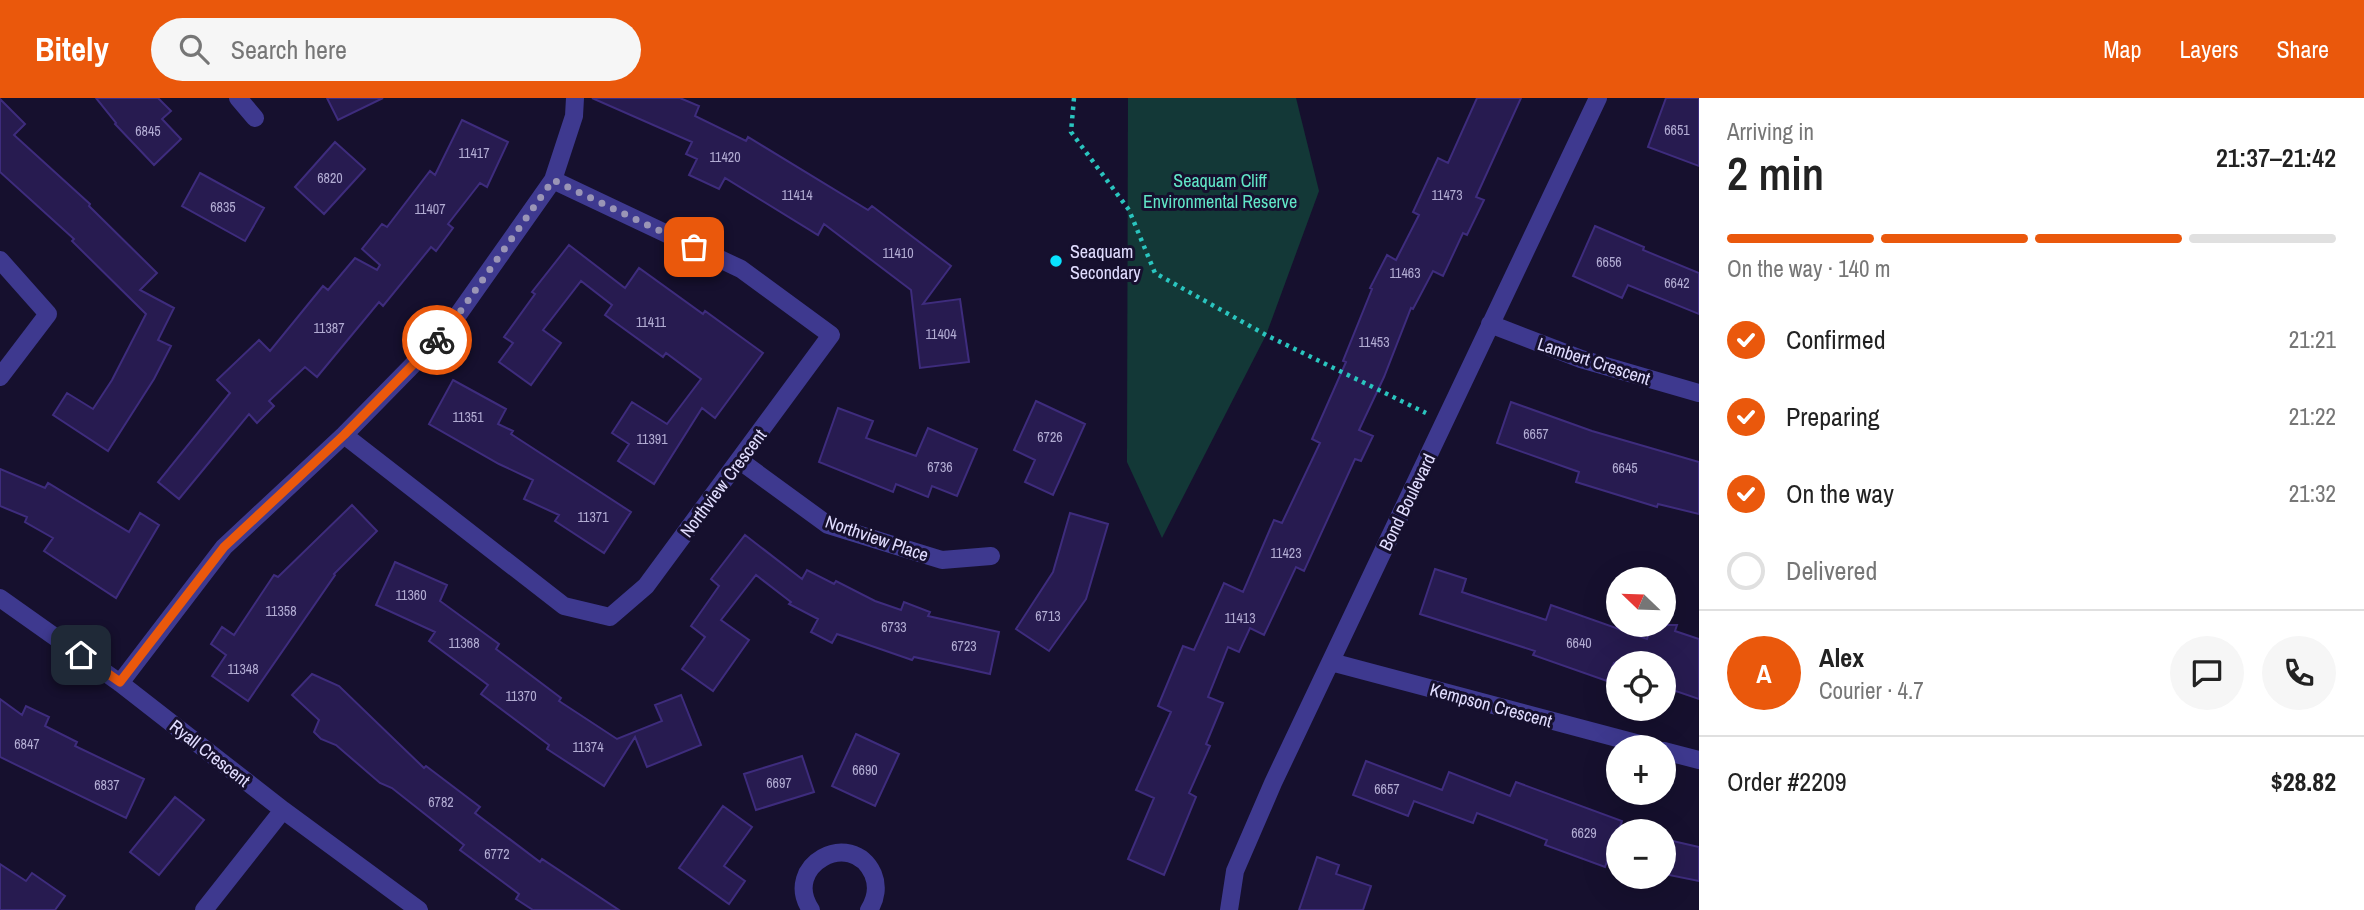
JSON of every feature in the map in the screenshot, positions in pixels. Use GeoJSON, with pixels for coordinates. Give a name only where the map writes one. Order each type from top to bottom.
{"type":"FeatureCollection","features":[{"type":"Feature","properties":{"kind":"street"},"geometry":{"type":"LineString","coordinates":[[238,98],[255,118]]}},
{"type":"Feature","properties":{"kind":"street"},"geometry":{"type":"LineString","coordinates":[[120,682],[224,547],[344,435],[448,329],[553,180],[574,116],[575,98]]}},
{"type":"Feature","properties":{"kind":"street","name":"Bond Boulevard"},"geometry":{"type":"LineString","coordinates":[[1229,910],[1235,871],[1273,783],[1598,98]]}},
{"type":"Feature","properties":{"kind":"street","name":"Northview Crescent"},"geometry":{"type":"LineString","coordinates":[[344,435],[564,606],[610,617],[646,586],[831,335],[741,269],[553,180]]}},
{"type":"Feature","properties":{"kind":"street"},"geometry":{"type":"LineString","coordinates":[[0,260],[48,314],[0,377]]}},
{"type":"Feature","properties":{"kind":"street","name":"Lambert Crescent"},"geometry":{"type":"LineString","coordinates":[[1490,324],[1581,359],[1699,393]]}},
{"type":"Feature","properties":{"kind":"street","name":"Northview Place"},"geometry":{"type":"LineString","coordinates":[[740,460],[828,525],[942,560],[991,556]]}},
{"type":"Feature","properties":{"kind":"street","name":"Ryall Crescent"},"geometry":{"type":"LineString","coordinates":[[0,598],[120,682],[283,810],[419,910]]}},
{"type":"Feature","properties":{"kind":"street","name":"Kempson Crescent"},"geometry":{"type":"LineString","coordinates":[[1331,662],[1606,735]]}},
{"type":"Feature","properties":{"kind":"street"},"geometry":{"type":"LineString","coordinates":[[1676,754],[1699,760]]}},
{"type":"Feature","properties":{"kind":"street"},"geometry":{"type":"LineString","coordinates":[[204,910],[283,810]]}},
{"type":"Feature","properties":{"kind":"street"},"geometry":{"type":"LineString","coordinates":[[811,910],[804,893],[808,870],[816,861],[837,852],[860,858],[869,867],[875,878],[876,890],[869,910]]}},
{"type":"Feature","properties":{"kind":"path"},"geometry":{"type":"LineString","coordinates":[[1074,98],[1071,132],[1129,210],[1154,273],[1266,335],[1433,417]]}},
{"type":"Feature","properties":{"kind":"green space","name":"Seaquam Cliff Environmental Reserve"},"geometry":{"type":"Polygon","coordinates":[[[1128,98],[1296,98],[1319,191],[1266,335],[1162,538],[1127,462],[1128,98]]]}},
{"type":"Feature","properties":{"kind":"building"},"geometry":{"type":"Polygon","coordinates":[[[96,98],[158,98],[171,111],[162,119],[181,139],[154,165],[115,124],[96,98]]]}},
{"type":"Feature","properties":{"kind":"building"},"geometry":{"type":"Polygon","coordinates":[[[327,98],[383,98],[338,120],[327,98]]]}},
{"type":"Feature","properties":{"kind":"building"},"geometry":{"type":"Polygon","coordinates":[[[592,98],[680,98],[699,106],[695,116],[746,141],[748,137],[868,210],[872,206],[951,266],[923,304],[960,299],[969,362],[920,368],[911,290],[824,224],[818,235],[725,178],[719,189],[689,175],[697,159],[686,154],[692,142],[592,98]]]}},
{"type":"Feature","properties":{"kind":"building"},"geometry":{"type":"Polygon","coordinates":[[[1477,98],[1521,98],[1476,197],[1484,200],[1467,235],[1463,233],[1443,276],[1433,271],[1413,309],[1411,308],[1384,377],[1359,430],[1373,436],[1361,461],[1355,459],[1304,571],[1296,567],[1264,635],[1250,628],[1239,652],[1228,647],[1208,697],[1223,703],[1206,744],[1210,746],[1189,793],[1196,797],[1164,875],[1128,859],[1154,798],[1136,790],[1171,712],[1158,706],[1183,646],[1194,650],[1224,583],[1243,592],[1274,520],[1282,523],[1320,443],[1312,439],[1346,362],[1343,361],[1372,289],[1370,288],[1387,255],[1396,260],[1419,215],[1413,212],[1438,158],[1448,163],[1477,98]]]}},
{"type":"Feature","properties":{"kind":"building"},"geometry":{"type":"Polygon","coordinates":[[[1666,98],[1699,98],[1699,166],[1648,147],[1666,98]]]}},
{"type":"Feature","properties":{"kind":"building"},"geometry":{"type":"Polygon","coordinates":[[[0,99],[25,124],[14,135],[90,204],[89,206],[157,273],[140,290],[174,308],[158,340],[171,346],[154,379],[108,451],[53,415],[67,393],[93,409],[112,380],[146,314],[72,241],[74,239],[0,172],[0,99]]]}},
{"type":"Feature","properties":{"kind":"building"},"geometry":{"type":"Polygon","coordinates":[[[462,120],[508,142],[487,187],[480,183],[448,224],[453,228],[436,251],[431,247],[383,306],[379,302],[317,377],[305,367],[269,401],[274,406],[257,423],[249,414],[179,499],[158,482],[230,393],[217,380],[259,340],[270,351],[323,286],[328,290],[355,258],[377,270],[380,265],[362,249],[382,224],[387,227],[430,171],[435,175],[462,120]]]}},
{"type":"Feature","properties":{"kind":"building"},"geometry":{"type":"Polygon","coordinates":[[[335,142],[365,169],[324,214],[295,187],[335,142]]]}},
{"type":"Feature","properties":{"kind":"building"},"geometry":{"type":"Polygon","coordinates":[[[200,173],[264,208],[245,241],[182,206],[200,173]]]}},
{"type":"Feature","properties":{"kind":"building"},"geometry":{"type":"Polygon","coordinates":[[[1595,226],[1644,247],[1643,250],[1699,273],[1699,314],[1628,285],[1622,298],[1573,276],[1595,226]]]}},
{"type":"Feature","properties":{"kind":"building"},"geometry":{"type":"Polygon","coordinates":[[[569,245],[625,288],[639,268],[763,353],[715,418],[702,408],[654,484],[618,461],[629,444],[612,433],[632,402],[667,424],[701,379],[666,353],[663,357],[605,315],[612,305],[581,281],[543,330],[561,343],[531,385],[499,362],[513,343],[504,337],[535,294],[532,292],[569,245]]]}},
{"type":"Feature","properties":{"kind":"building"},"geometry":{"type":"Polygon","coordinates":[[[453,380],[506,409],[498,424],[513,431],[511,434],[631,512],[604,553],[555,521],[559,515],[524,499],[533,480],[429,424],[453,380]]]}},
{"type":"Feature","properties":{"kind":"building"},"geometry":{"type":"Polygon","coordinates":[[[1036,401],[1085,424],[1053,495],[1025,482],[1035,460],[1014,450],[1036,401]]]}},
{"type":"Feature","properties":{"kind":"building"},"geometry":{"type":"Polygon","coordinates":[[[1511,402],[1592,431],[1699,462],[1699,514],[1658,504],[1657,507],[1576,482],[1579,472],[1497,443],[1511,402]]]}},
{"type":"Feature","properties":{"kind":"building"},"geometry":{"type":"Polygon","coordinates":[[[838,408],[873,421],[866,438],[916,456],[928,428],[977,449],[957,496],[932,486],[928,497],[896,484],[893,492],[819,462],[838,408]]]}},
{"type":"Feature","properties":{"kind":"building"},"geometry":{"type":"Polygon","coordinates":[[[0,469],[45,488],[48,483],[129,532],[140,513],[159,525],[116,598],[44,551],[53,538],[25,522],[27,517],[0,506],[0,469]]]}},
{"type":"Feature","properties":{"kind":"building"},"geometry":{"type":"Polygon","coordinates":[[[352,505],[377,531],[334,574],[248,701],[212,676],[226,655],[211,644],[222,627],[234,635],[274,575],[278,577],[352,505]]]}},
{"type":"Feature","properties":{"kind":"building"},"geometry":{"type":"Polygon","coordinates":[[[1070,513],[1108,524],[1086,599],[1049,651],[1016,629],[1053,572],[1070,513]]]}},
{"type":"Feature","properties":{"kind":"building"},"geometry":{"type":"Polygon","coordinates":[[[745,535],[802,579],[807,570],[834,584],[836,581],[875,601],[901,610],[904,602],[930,612],[928,616],[999,632],[990,674],[914,657],[912,660],[837,634],[832,643],[811,632],[818,619],[789,604],[791,602],[756,575],[721,620],[749,640],[713,691],[682,669],[705,637],[691,626],[719,586],[711,579],[745,535]]]}},
{"type":"Feature","properties":{"kind":"building"},"geometry":{"type":"Polygon","coordinates":[[[395,562],[447,585],[440,601],[499,644],[496,649],[561,698],[559,701],[617,739],[662,721],[655,705],[681,695],[701,745],[647,767],[635,737],[604,786],[547,749],[549,745],[481,694],[488,685],[429,641],[435,632],[376,605],[395,562]]]}},
{"type":"Feature","properties":{"kind":"building"},"geometry":{"type":"Polygon","coordinates":[[[1435,569],[1466,579],[1462,592],[1546,620],[1551,605],[1606,624],[1606,637],[1676,637],[1676,631],[1699,639],[1699,699],[1676,691],[1676,651],[1606,651],[1606,681],[1533,655],[1535,651],[1420,614],[1435,569]]]}},
{"type":"Feature","properties":{"kind":"building"},"geometry":{"type":"Polygon","coordinates":[[[312,674],[339,686],[424,768],[426,766],[480,807],[475,813],[540,862],[542,859],[619,910],[533,910],[516,899],[519,894],[460,850],[464,845],[392,788],[380,783],[336,745],[321,739],[314,732],[319,720],[292,695],[312,674]]]}},
{"type":"Feature","properties":{"kind":"building"},"geometry":{"type":"Polygon","coordinates":[[[0,699],[22,715],[26,706],[49,717],[45,726],[77,742],[75,746],[144,779],[126,818],[0,757],[0,699]]]}},
{"type":"Feature","properties":{"kind":"building"},"geometry":{"type":"Polygon","coordinates":[[[856,734],[899,754],[875,806],[832,786],[856,734]]]}},
{"type":"Feature","properties":{"kind":"building"},"geometry":{"type":"Polygon","coordinates":[[[802,756],[814,792],[756,810],[744,774],[802,756]]]}},
{"type":"Feature","properties":{"kind":"building"},"geometry":{"type":"Polygon","coordinates":[[[1366,761],[1442,790],[1449,772],[1510,796],[1516,782],[1617,819],[1606,819],[1605,867],[1545,845],[1547,840],[1477,813],[1473,823],[1414,801],[1408,816],[1353,795],[1366,761]]]}},
{"type":"Feature","properties":{"kind":"building"},"geometry":{"type":"Polygon","coordinates":[[[175,797],[204,820],[159,875],[130,852],[175,797]]]}},
{"type":"Feature","properties":{"kind":"building"},"geometry":{"type":"Polygon","coordinates":[[[723,806],[752,827],[724,866],[745,881],[729,904],[679,868],[723,806]]]}},
{"type":"Feature","properties":{"kind":"building"},"geometry":{"type":"Polygon","coordinates":[[[1676,842],[1699,847],[1699,881],[1676,876],[1676,842]]]}},
{"type":"Feature","properties":{"kind":"building"},"geometry":{"type":"Polygon","coordinates":[[[1317,857],[1339,865],[1336,874],[1371,886],[1363,910],[1299,910],[1317,857]]]}},
{"type":"Feature","properties":{"kind":"building"},"geometry":{"type":"Polygon","coordinates":[[[0,864],[26,881],[32,873],[65,896],[55,910],[0,910],[0,864]]]}},
{"type":"Feature","properties":{"kind":"way so far"},"geometry":{"type":"LineString","coordinates":[[437,340],[448,329],[553,180],[694,247]]}},
{"type":"Feature","properties":{"kind":"place","name":"Seaquam Secondary"},"geometry":{"type":"Point","coordinates":[1056,261]}},
{"type":"Feature","properties":{"kind":"route"},"geometry":{"type":"LineString","coordinates":[[81,655],[120,682],[224,547],[344,435],[437,340]]}}]}
